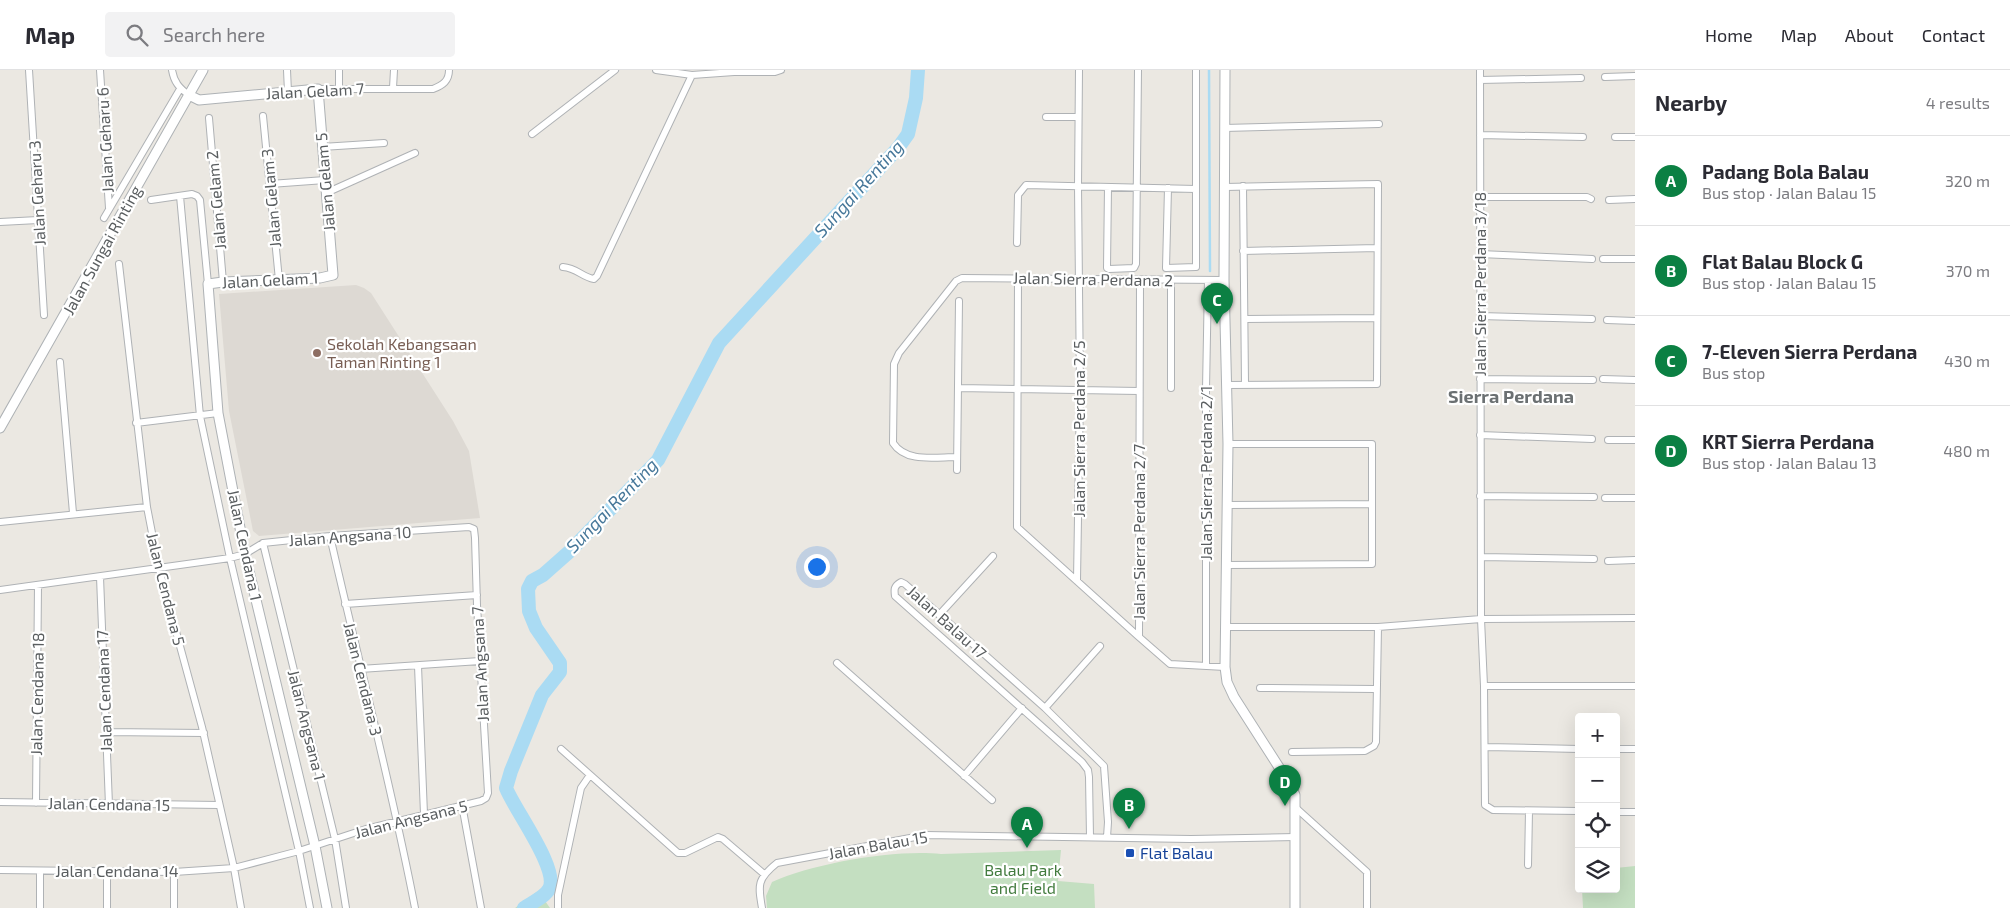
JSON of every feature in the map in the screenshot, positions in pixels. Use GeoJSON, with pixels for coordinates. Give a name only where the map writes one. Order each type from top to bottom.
{"type":"FeatureCollection","features":[{"type":"Feature","properties":{"kind":"street","name":"Jalan Geharu 3"},"geometry":{"type":"LineString","coordinates":[[29,70],[44,315]]}},
{"type":"Feature","properties":{"kind":"street","name":"Jalan Geharu 6"},"geometry":{"type":"LineString","coordinates":[[100,70],[109,209]]}},
{"type":"Feature","properties":{"kind":"street"},"geometry":{"type":"LineString","coordinates":[[172,70],[180,89],[189,95]]}},
{"type":"Feature","properties":{"kind":"street","name":"Jalan Sungai Rinting"},"geometry":{"type":"LineString","coordinates":[[0,428],[203,70]]}},
{"type":"Feature","properties":{"kind":"street"},"geometry":{"type":"LineString","coordinates":[[287,70],[288,92]]}},
{"type":"Feature","properties":{"kind":"street"},"geometry":{"type":"LineString","coordinates":[[339,88],[340,70]]}},
{"type":"Feature","properties":{"kind":"street"},"geometry":{"type":"LineString","coordinates":[[393,88],[394,70]]}},
{"type":"Feature","properties":{"kind":"street","name":"Jalan Gelam 7"},"geometry":{"type":"LineString","coordinates":[[189,95],[199,100],[339,88],[433,89],[442,85],[449,78],[449,70]]}},
{"type":"Feature","properties":{"kind":"street"},"geometry":{"type":"LineString","coordinates":[[532,134],[615,70]]}},
{"type":"Feature","properties":{"kind":"street"},"geometry":{"type":"LineString","coordinates":[[656,70],[692,75],[775,72],[781,70]]}},
{"type":"Feature","properties":{"kind":"street","name":"Jalan Sierra Perdana 2/5"},"geometry":{"type":"LineString","coordinates":[[1077,580],[1080,390],[1078,70]]}},
{"type":"Feature","properties":{"kind":"street"},"geometry":{"type":"LineString","coordinates":[[1108,187],[1107,268],[1134,268],[1136,264],[1138,70]]}},
{"type":"Feature","properties":{"kind":"street"},"geometry":{"type":"LineString","coordinates":[[1168,188],[1166,268],[1196,267],[1196,70]]}},
{"type":"Feature","properties":{"kind":"street"},"geometry":{"type":"LineString","coordinates":[[1225,70],[1224,280],[1228,444],[1225,667],[1227,682],[1234,697],[1295,795],[1295,908]]}},
{"type":"Feature","properties":{"kind":"street","name":"Jalan Sierra Perdana 3/18"},"geometry":{"type":"LineString","coordinates":[[1480,70],[1480,496],[1485,805],[1493,810],[1529,811]]}},
{"type":"Feature","properties":{"kind":"street"},"geometry":{"type":"LineString","coordinates":[[563,267],[574,268],[589,278],[594,279],[597,276],[692,75]]}},
{"type":"Feature","properties":{"kind":"street"},"geometry":{"type":"LineString","coordinates":[[1605,77],[1635,76]]}},
{"type":"Feature","properties":{"kind":"street"},"geometry":{"type":"LineString","coordinates":[[1480,80],[1581,78]]}},
{"type":"Feature","properties":{"kind":"street"},"geometry":{"type":"LineString","coordinates":[[104,218],[180,89]]}},
{"type":"Feature","properties":{"kind":"street","name":"Jalan Gelam 5"},"geometry":{"type":"LineString","coordinates":[[318,89],[333,275]]}},
{"type":"Feature","properties":{"kind":"street","name":"Jalan Gelam 3"},"geometry":{"type":"LineString","coordinates":[[263,116],[279,280]]}},
{"type":"Feature","properties":{"kind":"street"},"geometry":{"type":"LineString","coordinates":[[1046,117],[1078,117]]}},
{"type":"Feature","properties":{"kind":"street","name":"Jalan Gelam 2"},"geometry":{"type":"LineString","coordinates":[[209,118],[223,282]]}},
{"type":"Feature","properties":{"kind":"street"},"geometry":{"type":"LineString","coordinates":[[1224,128],[1379,124]]}},
{"type":"Feature","properties":{"kind":"street"},"geometry":{"type":"LineString","coordinates":[[1480,136],[1583,137]]}},
{"type":"Feature","properties":{"kind":"street"},"geometry":{"type":"LineString","coordinates":[[1616,137],[1635,137]]}},
{"type":"Feature","properties":{"kind":"street"},"geometry":{"type":"LineString","coordinates":[[322,147],[384,144]]}},
{"type":"Feature","properties":{"kind":"street"},"geometry":{"type":"LineString","coordinates":[[326,193],[415,153]]}},
{"type":"Feature","properties":{"kind":"street"},"geometry":{"type":"LineString","coordinates":[[270,184],[325,180]]}},
{"type":"Feature","properties":{"kind":"street"},"geometry":{"type":"LineString","coordinates":[[1225,187],[1378,184],[1377,384],[1226,385]]}},
{"type":"Feature","properties":{"kind":"street"},"geometry":{"type":"LineString","coordinates":[[1017,243],[1018,195],[1026,186],[1196,189]]}},
{"type":"Feature","properties":{"kind":"street"},"geometry":{"type":"LineString","coordinates":[[1243,186],[1244,384]]}},
{"type":"Feature","properties":{"kind":"street","name":"Jalan Cendana 1"},"geometry":{"type":"LineString","coordinates":[[150,200],[192,194],[200,200],[218,413],[245,554],[315,846],[327,908]]}},
{"type":"Feature","properties":{"kind":"street","name":"Jalan Cendana 1"},"geometry":{"type":"LineString","coordinates":[[180,196],[200,416],[230,558],[299,852],[310,908]]}},
{"type":"Feature","properties":{"kind":"street"},"geometry":{"type":"LineString","coordinates":[[1480,196],[1587,197],[1591,199]]}},
{"type":"Feature","properties":{"kind":"street"},"geometry":{"type":"LineString","coordinates":[[1609,200],[1635,199]]}},
{"type":"Feature","properties":{"kind":"street"},"geometry":{"type":"LineString","coordinates":[[0,222],[38,220]]}},
{"type":"Feature","properties":{"kind":"street"},"geometry":{"type":"LineString","coordinates":[[1243,251],[1377,248]]}},
{"type":"Feature","properties":{"kind":"street"},"geometry":{"type":"LineString","coordinates":[[1480,254],[1592,259]]}},
{"type":"Feature","properties":{"kind":"street"},"geometry":{"type":"LineString","coordinates":[[1603,259],[1635,258]]}},
{"type":"Feature","properties":{"kind":"street","name":"Jalan Cendana 5"},"geometry":{"type":"LineString","coordinates":[[119,264],[147,507],[159,569],[204,733],[241,908]]}},
{"type":"Feature","properties":{"kind":"street","name":"Jalan Gelam 1"},"geometry":{"type":"LineString","coordinates":[[208,284],[320,278],[333,275]]}},
{"type":"Feature","properties":{"kind":"street","name":"Jalan Sierra Perdana 2"},"geometry":{"type":"LineString","coordinates":[[957,457],[910,457],[897,450],[893,443],[894,364],[899,352],[956,281],[962,278],[1224,280]]}},
{"type":"Feature","properties":{"kind":"street"},"geometry":{"type":"LineString","coordinates":[[1018,278],[1017,527],[1138,637]]}},
{"type":"Feature","properties":{"kind":"street","name":"Jalan Sierra Perdana 2/7"},"geometry":{"type":"LineString","coordinates":[[1140,280],[1138,637],[1170,664],[1225,667]]}},
{"type":"Feature","properties":{"kind":"street"},"geometry":{"type":"LineString","coordinates":[[1171,280],[1171,388]]}},
{"type":"Feature","properties":{"kind":"street","name":"Jalan Sierra Perdana 2/1"},"geometry":{"type":"LineString","coordinates":[[1206,666],[1208,280]]}},
{"type":"Feature","properties":{"kind":"street"},"geometry":{"type":"LineString","coordinates":[[957,470],[959,301]]}},
{"type":"Feature","properties":{"kind":"street"},"geometry":{"type":"LineString","coordinates":[[1480,316],[1592,319]]}},
{"type":"Feature","properties":{"kind":"street"},"geometry":{"type":"LineString","coordinates":[[1245,319],[1377,318]]}},
{"type":"Feature","properties":{"kind":"street"},"geometry":{"type":"LineString","coordinates":[[1607,320],[1635,320]]}},
{"type":"Feature","properties":{"kind":"street"},"geometry":{"type":"LineString","coordinates":[[60,362],[73,513]]}},
{"type":"Feature","properties":{"kind":"street"},"geometry":{"type":"LineString","coordinates":[[1480,379],[1593,380]]}},
{"type":"Feature","properties":{"kind":"street"},"geometry":{"type":"LineString","coordinates":[[1603,379],[1635,380]]}},
{"type":"Feature","properties":{"kind":"street"},"geometry":{"type":"LineString","coordinates":[[958,388],[1139,391]]}},
{"type":"Feature","properties":{"kind":"street"},"geometry":{"type":"LineString","coordinates":[[136,423],[218,413]]}},
{"type":"Feature","properties":{"kind":"street"},"geometry":{"type":"LineString","coordinates":[[1480,435],[1592,439]]}},
{"type":"Feature","properties":{"kind":"street"},"geometry":{"type":"LineString","coordinates":[[1608,440],[1635,440]]}},
{"type":"Feature","properties":{"kind":"street"},"geometry":{"type":"LineString","coordinates":[[1226,565],[1372,564],[1372,444],[1228,444]]}},
{"type":"Feature","properties":{"kind":"street"},"geometry":{"type":"LineString","coordinates":[[1480,496],[1594,497]]}},
{"type":"Feature","properties":{"kind":"street"},"geometry":{"type":"LineString","coordinates":[[1605,498],[1635,498]]}},
{"type":"Feature","properties":{"kind":"street"},"geometry":{"type":"LineString","coordinates":[[1227,505],[1372,504]]}},
{"type":"Feature","properties":{"kind":"street"},"geometry":{"type":"LineString","coordinates":[[0,522],[73,513],[147,507]]}},
{"type":"Feature","properties":{"kind":"street","name":"Jalan Angsana 10"},"geometry":{"type":"LineString","coordinates":[[0,590],[230,558],[245,554],[263,543],[330,536],[469,527],[474,529]]}},
{"type":"Feature","properties":{"kind":"street","name":"Jalan Angsana 7"},"geometry":{"type":"LineString","coordinates":[[474,529],[488,793],[486,798]]}},
{"type":"Feature","properties":{"kind":"street","name":"Jalan Cendana 3"},"geometry":{"type":"LineString","coordinates":[[330,536],[360,669],[399,821],[415,908]]}},
{"type":"Feature","properties":{"kind":"street","name":"Jalan Angsana 1"},"geometry":{"type":"LineString","coordinates":[[263,543],[335,839],[346,908]]}},
{"type":"Feature","properties":{"kind":"street"},"geometry":{"type":"LineString","coordinates":[[939,615],[993,556]]}},
{"type":"Feature","properties":{"kind":"street"},"geometry":{"type":"LineString","coordinates":[[1481,557],[1594,559]]}},
{"type":"Feature","properties":{"kind":"street"},"geometry":{"type":"LineString","coordinates":[[1608,561],[1635,560]]}},
{"type":"Feature","properties":{"kind":"street","name":"Jalan Cendana 17"},"geometry":{"type":"LineString","coordinates":[[100,577],[109,805]]}},
{"type":"Feature","properties":{"kind":"street","name":"Jalan Balau 17"},"geometry":{"type":"LineString","coordinates":[[1090,837],[1090,785],[1088,770],[1082,762],[895,596],[894,589],[896,584],[901,582],[905,584],[1045,708],[1104,766],[1108,822],[1107,837]]}},
{"type":"Feature","properties":{"kind":"street","name":"Jalan Cendana 18"},"geometry":{"type":"LineString","coordinates":[[36,803],[38,585]]}},
{"type":"Feature","properties":{"kind":"street"},"geometry":{"type":"LineString","coordinates":[[345,604],[477,595]]}},
{"type":"Feature","properties":{"kind":"street"},"geometry":{"type":"LineString","coordinates":[[1225,627],[1378,627],[1481,619],[1635,618]]}},
{"type":"Feature","properties":{"kind":"street"},"geometry":{"type":"LineString","coordinates":[[1292,752],[1365,751],[1376,742],[1378,627]]}},
{"type":"Feature","properties":{"kind":"street"},"geometry":{"type":"LineString","coordinates":[[1045,708],[1100,646]]}},
{"type":"Feature","properties":{"kind":"street"},"geometry":{"type":"LineString","coordinates":[[360,669],[480,661]]}},
{"type":"Feature","properties":{"kind":"street"},"geometry":{"type":"LineString","coordinates":[[837,663],[992,800]]}},
{"type":"Feature","properties":{"kind":"street"},"geometry":{"type":"LineString","coordinates":[[418,666],[424,814]]}},
{"type":"Feature","properties":{"kind":"street"},"geometry":{"type":"LineString","coordinates":[[1484,686],[1635,686]]}},
{"type":"Feature","properties":{"kind":"street"},"geometry":{"type":"LineString","coordinates":[[1260,688],[1376,689]]}},
{"type":"Feature","properties":{"kind":"street"},"geometry":{"type":"LineString","coordinates":[[964,776],[1022,708]]}},
{"type":"Feature","properties":{"kind":"street"},"geometry":{"type":"LineString","coordinates":[[106,732],[204,733]]}},
{"type":"Feature","properties":{"kind":"street"},"geometry":{"type":"LineString","coordinates":[[1485,747],[1575,749]]}},
{"type":"Feature","properties":{"kind":"street"},"geometry":{"type":"LineString","coordinates":[[561,749],[678,852],[685,853],[718,837],[723,839],[764,874],[758,886],[762,908]]}},
{"type":"Feature","properties":{"kind":"street"},"geometry":{"type":"LineString","coordinates":[[1620,749],[1635,749]]}},
{"type":"Feature","properties":{"kind":"street"},"geometry":{"type":"LineString","coordinates":[[558,908],[558,895],[581,788],[590,775]]}},
{"type":"Feature","properties":{"kind":"street","name":"Jalan Angsana 5"},"geometry":{"type":"LineString","coordinates":[[299,852],[335,839],[424,814],[481,801],[486,798]]}},
{"type":"Feature","properties":{"kind":"street","name":"Jalan Cendana 15"},"geometry":{"type":"LineString","coordinates":[[0,802],[109,805],[219,805]]}},
{"type":"Feature","properties":{"kind":"street"},"geometry":{"type":"LineString","coordinates":[[462,805],[481,908]]}},
{"type":"Feature","properties":{"kind":"street"},"geometry":{"type":"LineString","coordinates":[[1296,808],[1367,872],[1367,908]]}},
{"type":"Feature","properties":{"kind":"street"},"geometry":{"type":"LineString","coordinates":[[1528,865],[1529,811],[1575,811]]}},
{"type":"Feature","properties":{"kind":"street"},"geometry":{"type":"LineString","coordinates":[[1620,812],[1635,812]]}},
{"type":"Feature","properties":{"kind":"street","name":"Jalan Balau 15"},"geometry":{"type":"LineString","coordinates":[[764,874],[777,863],[926,835],[1191,838],[1296,836]]}},
{"type":"Feature","properties":{"kind":"street","name":"Jalan Cendana 14"},"geometry":{"type":"LineString","coordinates":[[0,870],[174,872],[234,868],[299,852]]}},
{"type":"Feature","properties":{"kind":"street"},"geometry":{"type":"LineString","coordinates":[[40,871],[40,908]]}},
{"type":"Feature","properties":{"kind":"street"},"geometry":{"type":"LineString","coordinates":[[107,872],[107,908]]}},
{"type":"Feature","properties":{"kind":"street"},"geometry":{"type":"LineString","coordinates":[[174,872],[174,908]]}},
{"type":"Feature","properties":{"kind":"shaded area","name":"Sekolah Kebangsaan Taman Rinting 1"},"geometry":{"type":"Polygon","coordinates":[[[356,285],[371,293],[453,421],[469,451],[480,518],[259,536],[253,531],[229,411],[219,294],[356,285]]]}},
{"type":"Feature","properties":{"kind":"green space","name":"Balau Park and Field"},"geometry":{"type":"Polygon","coordinates":[[[1061,850],[1058,881],[1094,884],[1095,908],[767,908],[766,896],[772,882],[789,875],[832,863],[902,854],[1061,850]]]}},
{"type":"Feature","properties":{"kind":"green space"},"geometry":{"type":"Polygon","coordinates":[[[1635,866],[1635,908],[1583,908],[1582,893],[1620,893],[1620,868],[1635,866]]]}},
{"type":"Feature","properties":{"kind":"green space"},"geometry":{"type":"Polygon","coordinates":[[[538,891],[550,908],[515,908],[538,891]]]}},
{"type":"Feature","properties":{"kind":"waterway","name":"Sungai Renting"},"geometry":{"type":"LineString","coordinates":[[524,908],[547,892],[551,880],[548,868],[535,839],[506,788],[542,695],[560,672],[560,663],[536,628],[529,611],[528,589],[532,581],[543,575],[569,552],[658,460],[719,343],[898,148],[908,134],[916,98],[918,70]]}},
{"type":"Feature","properties":{"kind":"waterway"},"geometry":{"type":"LineString","coordinates":[[1209,70],[1210,271]]}},
{"type":"Feature","properties":{"kind":"place","name":"7-Eleven Sierra Perdana"},"geometry":{"type":"Point","coordinates":[1217,324]}},
{"type":"Feature","properties":{"kind":"place","name":"Sekolah Kebangsaan Taman Rinting 1"},"geometry":{"type":"Point","coordinates":[317,353]}},
{"type":"Feature","properties":{"kind":"place","name":"KRT Sierra Perdana"},"geometry":{"type":"Point","coordinates":[1285,806]}},
{"type":"Feature","properties":{"kind":"place","name":"Flat Balau Block G"},"geometry":{"type":"Point","coordinates":[1129,829]}},
{"type":"Feature","properties":{"kind":"place","name":"Padang Bola Balau"},"geometry":{"type":"Point","coordinates":[1027,848]}},
{"type":"Feature","properties":{"kind":"place","name":"Flat Balau"},"geometry":{"type":"Point","coordinates":[1130,853]}},
{"type":"Feature","properties":{"kind":"district","name":"Sierra Perdana"},"geometry":{"type":"Point","coordinates":[1511,397]}}]}
